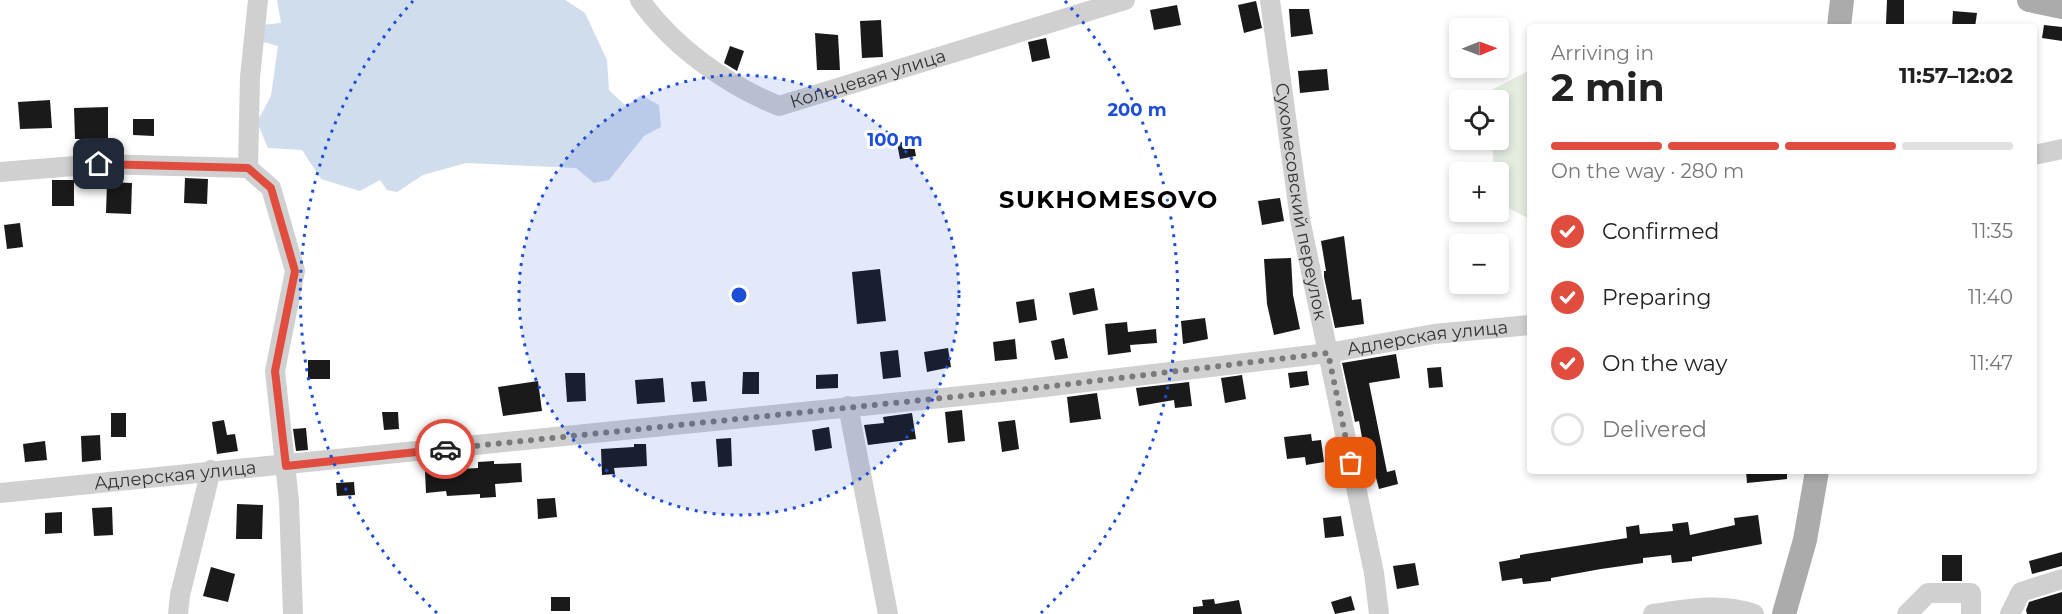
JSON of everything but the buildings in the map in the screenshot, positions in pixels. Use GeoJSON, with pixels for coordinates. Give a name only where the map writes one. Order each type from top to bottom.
{"type":"FeatureCollection","features":[{"type":"Feature","properties":{"kind":"main road"},"geometry":{"type":"LineString","coordinates":[[1839,24],[1842,0]]}},
{"type":"Feature","properties":{"kind":"main road"},"geometry":{"type":"LineString","coordinates":[[2029,0],[2062,7]]}},
{"type":"Feature","properties":{"kind":"main road"},"geometry":{"type":"LineString","coordinates":[[1784,614],[1805,540],[1817,474]]}},
{"type":"Feature","properties":{"kind":"street"},"geometry":{"type":"LineString","coordinates":[[248,168],[250,77],[258,0]]}},
{"type":"Feature","properties":{"kind":"street","name":"Кольцевая улица"},"geometry":{"type":"LineString","coordinates":[[640,0],[650,14],[697,58],[746,93],[780,106],[1125,0]]}},
{"type":"Feature","properties":{"kind":"street","name":"Сухомесовский переулок"},"geometry":{"type":"LineString","coordinates":[[1270,0],[1300,219],[1374,573],[1379,614]]}},
{"type":"Feature","properties":{"kind":"street"},"geometry":{"type":"LineString","coordinates":[[2037,155],[2062,149]]}},
{"type":"Feature","properties":{"kind":"street"},"geometry":{"type":"LineString","coordinates":[[0,172],[99,164],[248,168],[271,188],[295,271],[275,371],[290,501],[293,614]]}},
{"type":"Feature","properties":{"kind":"street","name":"Адлерская улица"},"geometry":{"type":"LineString","coordinates":[[0,493],[211,470],[286,466],[848,406],[1011,391],[1328,353],[1434,334],[1527,325]]}},
{"type":"Feature","properties":{"kind":"street"},"geometry":{"type":"LineString","coordinates":[[848,406],[888,614]]}},
{"type":"Feature","properties":{"kind":"street"},"geometry":{"type":"LineString","coordinates":[[178,614],[180,595],[211,470]]}},
{"type":"Feature","properties":{"kind":"street"},"geometry":{"type":"LineString","coordinates":[[2010,614],[2021,591],[2062,579]]}},
{"type":"Feature","properties":{"kind":"street"},"geometry":{"type":"LineString","coordinates":[[1907,614],[1928,593],[1971,593],[1971,614]]}},
{"type":"Feature","properties":{"kind":"street"},"geometry":{"type":"LineString","coordinates":[[1653,614],[1698,607],[1726,607],[1754,614]]}},
{"type":"Feature","properties":{"kind":"shaded area"},"geometry":{"type":"Polygon","coordinates":[[[1527,72],[1527,217],[1509,208],[1509,162],[1493,162],[1493,150],[1509,150],[1509,90],[1492,90],[1527,72]]]}},
{"type":"Feature","properties":{"kind":"water"},"geometry":{"type":"Polygon","coordinates":[[[277,0],[565,0],[585,13],[607,60],[609,90],[626,106],[641,95],[659,105],[661,127],[644,136],[609,180],[594,183],[576,168],[466,163],[423,175],[397,192],[387,190],[380,180],[360,191],[321,179],[302,150],[268,148],[257,122],[271,96],[278,46],[260,41],[261,25],[281,23],[277,0]]]}},
{"type":"Feature","properties":{"kind":"way so far"},"geometry":{"type":"LineString","coordinates":[[445,449],[1011,391],[1328,353],[1351,463]]}},
{"type":"Feature","properties":{"kind":"district","name":"SUKHOMESOVO"},"geometry":{"type":"Point","coordinates":[1109,199]}},
{"type":"Feature","properties":{"kind":"route"},"geometry":{"type":"LineString","coordinates":[[99,164],[248,168],[271,188],[295,271],[275,371],[286,466],[445,449]]}}]}
